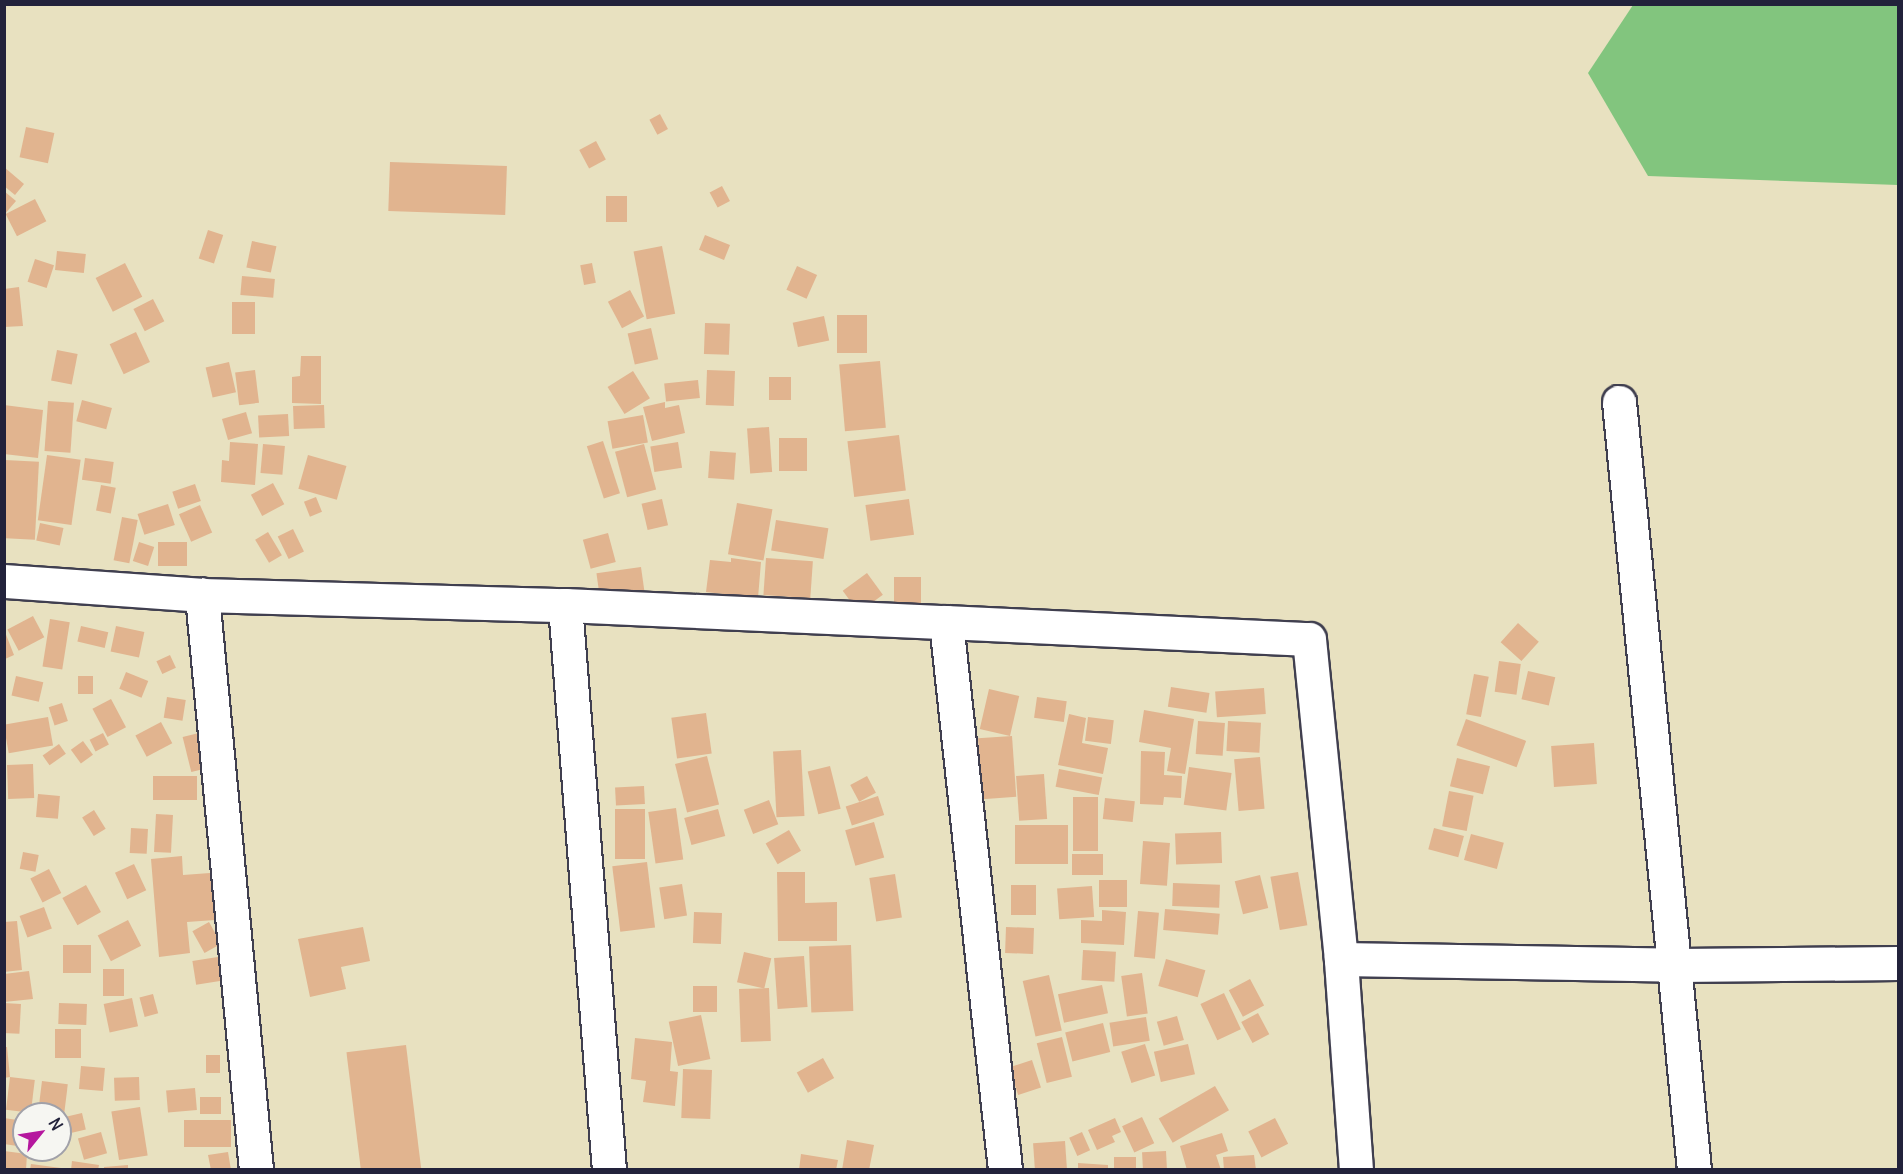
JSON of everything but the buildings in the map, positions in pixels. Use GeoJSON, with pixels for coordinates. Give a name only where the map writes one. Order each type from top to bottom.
{"type":"FeatureCollection","features":[{"type":"Feature","properties":{"kind":"street"},"geometry":{"type":"LineString","coordinates":[[1620,402],[1677,965],[1694,1170]]}},
{"type":"Feature","properties":{"kind":"street"},"geometry":{"type":"LineString","coordinates":[[4,581],[202,595],[565,605],[1309,639],[1341,959],[1356,1170]]}},
{"type":"Feature","properties":{"kind":"street"},"geometry":{"type":"LineString","coordinates":[[202,595],[256,1170]]}},
{"type":"Feature","properties":{"kind":"street"},"geometry":{"type":"LineString","coordinates":[[565,605],[609,1170]]}},
{"type":"Feature","properties":{"kind":"street"},"geometry":{"type":"LineString","coordinates":[[946,622],[1005,1170]]}},
{"type":"Feature","properties":{"kind":"street"},"geometry":{"type":"LineString","coordinates":[[1341,959],[1677,965],[1899,963]]}},
{"type":"Feature","properties":{"kind":"green space"},"geometry":{"type":"Polygon","coordinates":[[[1633,5],[1898,5],[1898,185],[1648,176],[1588,73],[1633,5]]]}}]}
